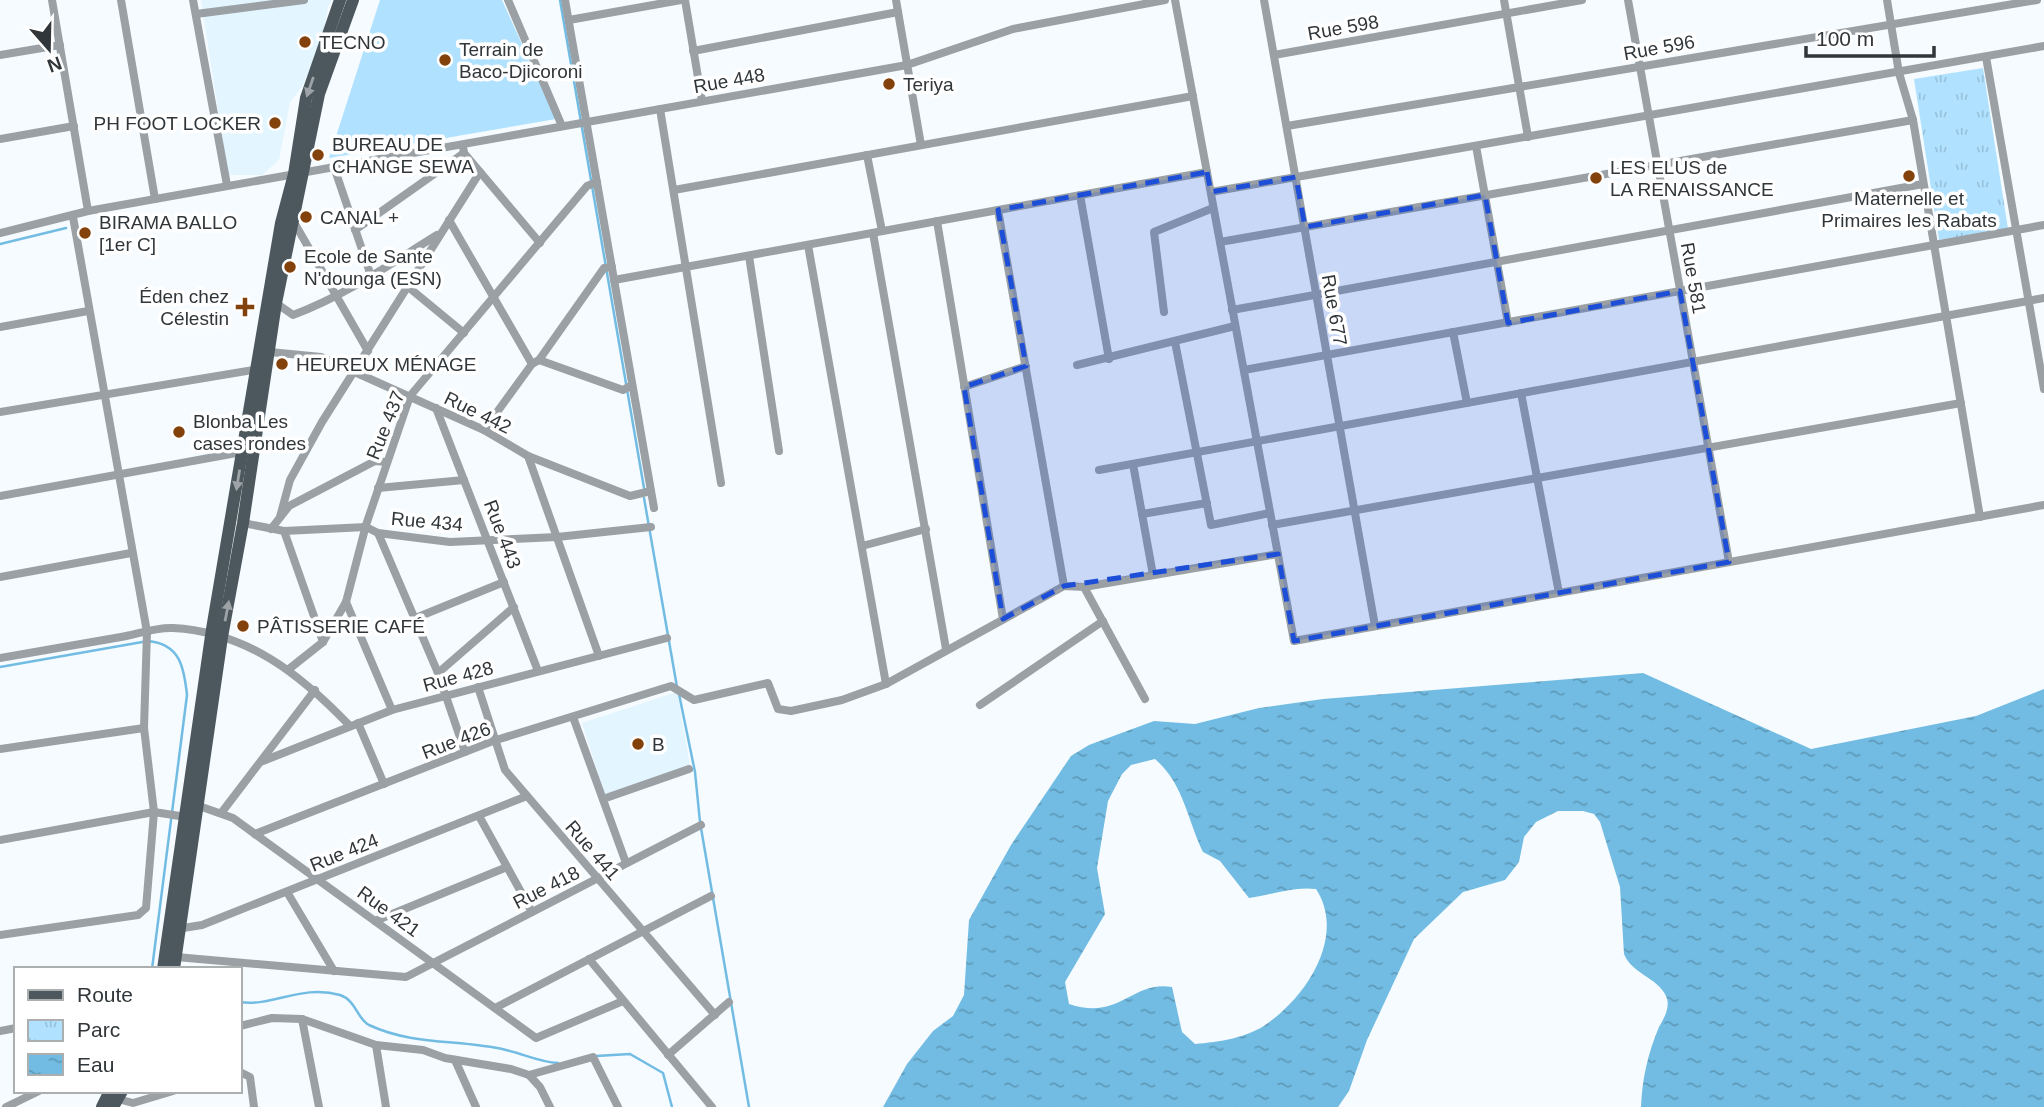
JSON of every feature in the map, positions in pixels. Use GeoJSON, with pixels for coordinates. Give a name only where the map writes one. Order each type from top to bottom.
{"type":"FeatureCollection","features":[{"type":"Feature","properties":{"kind":"main road"},"geometry":{"type":"LineString","coordinates":[[164,967],[176,929],[199,806],[217,636],[242,452],[262,369],[270,352],[276,303],[295,224],[306,98],[340,0]]}},
{"type":"Feature","properties":{"kind":"main road"},"geometry":{"type":"LineString","coordinates":[[175,963],[175,815],[243,523],[281,223],[299,173],[319,94],[353,0]]}},
{"type":"Feature","properties":{"kind":"main road"},"geometry":{"type":"LineString","coordinates":[[102,1107],[116,1097]]}},
{"type":"Feature","properties":{"kind":"street"},"geometry":{"type":"LineString","coordinates":[[52,0],[88,211]]}},
{"type":"Feature","properties":{"kind":"street"},"geometry":{"type":"LineString","coordinates":[[121,0],[155,198]]}},
{"type":"Feature","properties":{"kind":"street"},"geometry":{"type":"LineString","coordinates":[[193,0],[227,185]]}},
{"type":"Feature","properties":{"kind":"street"},"geometry":{"type":"LineString","coordinates":[[195,14],[304,0]]}},
{"type":"Feature","properties":{"kind":"street"},"geometry":{"type":"LineString","coordinates":[[508,0],[562,126]]}},
{"type":"Feature","properties":{"kind":"street"},"geometry":{"type":"LineString","coordinates":[[565,0],[587,121],[593,184],[608,267],[614,280],[654,508]]}},
{"type":"Feature","properties":{"kind":"street"},"geometry":{"type":"LineString","coordinates":[[569,20],[683,0],[702,101]]}},
{"type":"Feature","properties":{"kind":"street"},"geometry":{"type":"LineString","coordinates":[[896,0],[921,145]]}},
{"type":"Feature","properties":{"kind":"street","name":"Rue 448"},"geometry":{"type":"LineString","coordinates":[[0,233],[155,198],[463,148],[587,121],[907,65],[1013,29],[1165,0]]}},
{"type":"Feature","properties":{"kind":"street"},"geometry":{"type":"LineString","coordinates":[[1175,0],[1294,641],[2044,505]]}},
{"type":"Feature","properties":{"kind":"street","name":"Rue 677"},"geometry":{"type":"LineString","coordinates":[[1265,0],[1375,626]]}},
{"type":"Feature","properties":{"kind":"street"},"geometry":{"type":"LineString","coordinates":[[1504,0],[1528,137]]}},
{"type":"Feature","properties":{"kind":"street","name":"Rue 598"},"geometry":{"type":"LineString","coordinates":[[1274,55],[1583,0]]}},
{"type":"Feature","properties":{"kind":"street","name":"Rue 581"},"geometry":{"type":"LineString","coordinates":[[1628,0],[1729,562]]}},
{"type":"Feature","properties":{"kind":"street"},"geometry":{"type":"LineString","coordinates":[[1887,0],[1899,73],[1913,120],[1980,517]]}},
{"type":"Feature","properties":{"kind":"street","name":"Rue 596"},"geometry":{"type":"LineString","coordinates":[[1287,127],[2037,0]]}},
{"type":"Feature","properties":{"kind":"street"},"geometry":{"type":"LineString","coordinates":[[693,51],[898,12]]}},
{"type":"Feature","properties":{"kind":"street"},"geometry":{"type":"LineString","coordinates":[[0,55],[60,45]]}},
{"type":"Feature","properties":{"kind":"street"},"geometry":{"type":"LineString","coordinates":[[1211,192],[2044,46]]}},
{"type":"Feature","properties":{"kind":"street"},"geometry":{"type":"LineString","coordinates":[[1986,57],[2044,389]]}},
{"type":"Feature","properties":{"kind":"street"},"geometry":{"type":"LineString","coordinates":[[674,190],[1193,96]]}},
{"type":"Feature","properties":{"kind":"street"},"geometry":{"type":"LineString","coordinates":[[660,109],[721,483]]}},
{"type":"Feature","properties":{"kind":"street"},"geometry":{"type":"LineString","coordinates":[[1220,242],[1913,120]]}},
{"type":"Feature","properties":{"kind":"street"},"geometry":{"type":"LineString","coordinates":[[0,139],[74,126]]}},
{"type":"Feature","properties":{"kind":"street"},"geometry":{"type":"LineString","coordinates":[[1476,146],[1508,323]]}},
{"type":"Feature","properties":{"kind":"street"},"geometry":{"type":"LineString","coordinates":[[355,230],[463,148],[540,243]]}},
{"type":"Feature","properties":{"kind":"street"},"geometry":{"type":"LineString","coordinates":[[867,155],[877,232],[946,649]]}},
{"type":"Feature","properties":{"kind":"street"},"geometry":{"type":"LineString","coordinates":[[334,167],[371,276]]}},
{"type":"Feature","properties":{"kind":"street"},"geometry":{"type":"LineString","coordinates":[[281,517],[290,480],[439,234],[480,172]]}},
{"type":"Feature","properties":{"kind":"street"},"geometry":{"type":"LineString","coordinates":[[614,280],[1207,172]]}},
{"type":"Feature","properties":{"kind":"street","name":"Rue 437"},"geometry":{"type":"LineString","coordinates":[[289,669],[323,642],[346,602],[386,462],[410,396],[593,184]]}},
{"type":"Feature","properties":{"kind":"street"},"geometry":{"type":"LineString","coordinates":[[1232,310],[1923,184]]}},
{"type":"Feature","properties":{"kind":"street"},"geometry":{"type":"LineString","coordinates":[[1080,195],[1109,359]]}},
{"type":"Feature","properties":{"kind":"street"},"geometry":{"type":"LineString","coordinates":[[1164,312],[1154,232],[1213,208]]}},
{"type":"Feature","properties":{"kind":"street"},"geometry":{"type":"LineString","coordinates":[[998,210],[1064,586]]}},
{"type":"Feature","properties":{"kind":"street"},"geometry":{"type":"LineString","coordinates":[[0,935],[142,914],[146,908],[154,812],[144,727],[147,632],[102,393],[73,216]]}},
{"type":"Feature","properties":{"kind":"street"},"geometry":{"type":"LineString","coordinates":[[449,220],[536,362],[623,390],[632,385]]}},
{"type":"Feature","properties":{"kind":"street"},"geometry":{"type":"LineString","coordinates":[[937,221],[1003,619]]}},
{"type":"Feature","properties":{"kind":"street"},"geometry":{"type":"LineString","coordinates":[[295,224],[369,351]]}},
{"type":"Feature","properties":{"kind":"street"},"geometry":{"type":"LineString","coordinates":[[1244,370],[2044,225]]}},
{"type":"Feature","properties":{"kind":"street"},"geometry":{"type":"LineString","coordinates":[[276,303],[293,315],[339,296],[439,234]]}},
{"type":"Feature","properties":{"kind":"street"},"geometry":{"type":"LineString","coordinates":[[808,245],[886,684],[1064,586],[1084,587],[1278,554]]}},
{"type":"Feature","properties":{"kind":"street"},"geometry":{"type":"LineString","coordinates":[[749,256],[779,451]]}},
{"type":"Feature","properties":{"kind":"street"},"geometry":{"type":"LineString","coordinates":[[484,430],[608,267]]}},
{"type":"Feature","properties":{"kind":"street"},"geometry":{"type":"LineString","coordinates":[[407,286],[464,332]]}},
{"type":"Feature","properties":{"kind":"street"},"geometry":{"type":"LineString","coordinates":[[1099,470],[2044,298]]}},
{"type":"Feature","properties":{"kind":"street"},"geometry":{"type":"LineString","coordinates":[[0,327],[88,311]]}},
{"type":"Feature","properties":{"kind":"street"},"geometry":{"type":"LineString","coordinates":[[1077,365],[1236,326]]}},
{"type":"Feature","properties":{"kind":"street"},"geometry":{"type":"LineString","coordinates":[[1454,332],[1467,403]]}},
{"type":"Feature","properties":{"kind":"street"},"geometry":{"type":"LineString","coordinates":[[1175,342],[1211,525],[1270,513]]}},
{"type":"Feature","properties":{"kind":"street","name":"Rue 442"},"geometry":{"type":"LineString","coordinates":[[270,352],[321,356],[484,430],[528,456],[630,496],[651,491]]}},
{"type":"Feature","properties":{"kind":"street"},"geometry":{"type":"LineString","coordinates":[[964,387],[1026,366]]}},
{"type":"Feature","properties":{"kind":"street"},"geometry":{"type":"LineString","coordinates":[[0,412],[102,393],[262,369]]}},
{"type":"Feature","properties":{"kind":"street"},"geometry":{"type":"LineString","coordinates":[[1521,393],[1559,593]]}},
{"type":"Feature","properties":{"kind":"street"},"geometry":{"type":"LineString","coordinates":[[1272,525],[1961,403]]}},
{"type":"Feature","properties":{"kind":"street","name":"Rue 443"},"geometry":{"type":"LineString","coordinates":[[436,408],[490,540],[538,671]]}},
{"type":"Feature","properties":{"kind":"street"},"geometry":{"type":"LineString","coordinates":[[0,496],[242,452]]}},
{"type":"Feature","properties":{"kind":"street"},"geometry":{"type":"LineString","coordinates":[[528,456],[599,656]]}},
{"type":"Feature","properties":{"kind":"street"},"geometry":{"type":"LineString","coordinates":[[271,529],[289,506],[374,461],[386,462]]}},
{"type":"Feature","properties":{"kind":"street"},"geometry":{"type":"LineString","coordinates":[[1133,464],[1153,575]]}},
{"type":"Feature","properties":{"kind":"street"},"geometry":{"type":"LineString","coordinates":[[378,488],[464,480]]}},
{"type":"Feature","properties":{"kind":"street"},"geometry":{"type":"LineString","coordinates":[[1142,514],[1207,503]]}},
{"type":"Feature","properties":{"kind":"street","name":"Rue 434"},"geometry":{"type":"LineString","coordinates":[[243,523],[284,531],[366,527],[377,533],[450,542],[557,537],[651,527]]}},
{"type":"Feature","properties":{"kind":"street"},"geometry":{"type":"LineString","coordinates":[[862,546],[926,529]]}},
{"type":"Feature","properties":{"kind":"street"},"geometry":{"type":"LineString","coordinates":[[284,531],[323,642]]}},
{"type":"Feature","properties":{"kind":"street"},"geometry":{"type":"LineString","coordinates":[[377,533],[438,673],[465,752]]}},
{"type":"Feature","properties":{"kind":"street"},"geometry":{"type":"LineString","coordinates":[[0,577],[131,553]]}},
{"type":"Feature","properties":{"kind":"street"},"geometry":{"type":"LineString","coordinates":[[413,619],[504,582]]}},
{"type":"Feature","properties":{"kind":"street"},"geometry":{"type":"LineString","coordinates":[[1084,587],[1145,699]]}},
{"type":"Feature","properties":{"kind":"street"},"geometry":{"type":"LineString","coordinates":[[346,602],[392,710]]}},
{"type":"Feature","properties":{"kind":"street"},"geometry":{"type":"LineString","coordinates":[[438,673],[514,607]]}},
{"type":"Feature","properties":{"kind":"street"},"geometry":{"type":"LineString","coordinates":[[980,705],[1103,621]]}},
{"type":"Feature","properties":{"kind":"street"},"geometry":{"type":"LineString","coordinates":[[0,658],[173,628],[248,645],[289,669],[354,725],[384,784]]}},
{"type":"Feature","properties":{"kind":"street","name":"Rue 428"},"geometry":{"type":"LineString","coordinates":[[263,761],[392,710],[667,638]]}},
{"type":"Feature","properties":{"kind":"street","name":"Rue 426"},"geometry":{"type":"LineString","coordinates":[[255,834],[494,741],[672,685],[694,700],[768,683],[782,712],[842,700],[886,684]]}},
{"type":"Feature","properties":{"kind":"street","name":"Rue 441"},"geometry":{"type":"LineString","coordinates":[[478,687],[505,770],[715,1014]]}},
{"type":"Feature","properties":{"kind":"street","name":"Rue 428"},"geometry":{"type":"LineString","coordinates":[[222,812],[315,690]]}},
{"type":"Feature","properties":{"kind":"street"},"geometry":{"type":"LineString","coordinates":[[573,718],[626,863]]}},
{"type":"Feature","properties":{"kind":"street"},"geometry":{"type":"LineString","coordinates":[[0,749],[144,727]]}},
{"type":"Feature","properties":{"kind":"street"},"geometry":{"type":"LineString","coordinates":[[603,799],[689,769]]}},
{"type":"Feature","properties":{"kind":"street","name":"Rue 424"},"geometry":{"type":"LineString","coordinates":[[176,929],[202,925],[527,796]]}},
{"type":"Feature","properties":{"kind":"street","name":"Rue 421"},"geometry":{"type":"LineString","coordinates":[[199,806],[222,812],[255,834],[536,1038],[622,1001]]}},
{"type":"Feature","properties":{"kind":"street"},"geometry":{"type":"LineString","coordinates":[[0,840],[154,812],[175,815]]}},
{"type":"Feature","properties":{"kind":"street"},"geometry":{"type":"LineString","coordinates":[[479,816],[532,912]]}},
{"type":"Feature","properties":{"kind":"street","name":"Rue 418"},"geometry":{"type":"LineString","coordinates":[[334,971],[406,978],[701,825]]}},
{"type":"Feature","properties":{"kind":"street"},"geometry":{"type":"LineString","coordinates":[[375,921],[507,867]]}},
{"type":"Feature","properties":{"kind":"street"},"geometry":{"type":"LineString","coordinates":[[287,891],[334,971]]}},
{"type":"Feature","properties":{"kind":"street"},"geometry":{"type":"LineString","coordinates":[[495,1008],[711,896]]}},
{"type":"Feature","properties":{"kind":"street"},"geometry":{"type":"LineString","coordinates":[[589,959],[712,1107]]}},
{"type":"Feature","properties":{"kind":"street"},"geometry":{"type":"LineString","coordinates":[[175,963],[334,971]]}},
{"type":"Feature","properties":{"kind":"street"},"geometry":{"type":"LineString","coordinates":[[668,1055],[729,1002]]}},
{"type":"Feature","properties":{"kind":"street"},"geometry":{"type":"LineString","coordinates":[[242,1026],[272,1018],[302,1019],[376,1045],[423,1050],[529,1075],[593,1057],[618,1107]]}},
{"type":"Feature","properties":{"kind":"street"},"geometry":{"type":"LineString","coordinates":[[302,1019],[318,1107]]}},
{"type":"Feature","properties":{"kind":"street"},"geometry":{"type":"LineString","coordinates":[[376,1045],[386,1107]]}},
{"type":"Feature","properties":{"kind":"street"},"geometry":{"type":"LineString","coordinates":[[455,1059],[477,1107]]}},
{"type":"Feature","properties":{"kind":"street"},"geometry":{"type":"LineString","coordinates":[[242,1073],[250,1077],[254,1107]]}},
{"type":"Feature","properties":{"kind":"street"},"geometry":{"type":"LineString","coordinates":[[529,1075],[540,1087],[550,1107]]}},
{"type":"Feature","properties":{"kind":"street"},"geometry":{"type":"LineString","coordinates":[[6,1107],[35,1093]]}},
{"type":"Feature","properties":{"kind":"street"},"geometry":{"type":"LineString","coordinates":[[116,1097],[132,1105],[167,1093]]}},
{"type":"Feature","properties":{"kind":"highlighted area"},"geometry":{"type":"Polygon","coordinates":[[[1207,172],[1211,192],[1296,177],[1305,227],[1485,195],[1508,323],[1680,291],[1729,562],[1294,641],[1278,554],[1064,586],[1003,619],[964,387],[1026,366],[998,210],[1207,172]]]}},
{"type":"Feature","properties":{"kind":"shaded area"},"geometry":{"type":"Polygon","coordinates":[[[201,0],[332,0],[328,7],[322,40],[302,87],[290,102],[279,160],[262,175],[228,175],[201,0]]]}},
{"type":"Feature","properties":{"kind":"shaded area","name":"B"},"geometry":{"type":"Polygon","coordinates":[[[677,692],[690,765],[605,795],[582,723],[677,692]]]}},
{"type":"Feature","properties":{"kind":"green space","name":"Terrain de Baco-Djicoroni"},"geometry":{"type":"Polygon","coordinates":[[[380,0],[502,0],[556,119],[329,158],[380,0]]]}},
{"type":"Feature","properties":{"kind":"green space"},"geometry":{"type":"Polygon","coordinates":[[[1983,68],[2008,229],[1939,240],[1914,79],[1983,68]]]}},
{"type":"Feature","properties":{"kind":"water"},"geometry":{"type":"Polygon","coordinates":[[[1643,673],[1811,749],[1976,716],[2044,689],[2044,1107],[1641,1107],[1646,1066],[1666,1012],[1666,996],[1657,984],[1628,961],[1624,954],[1620,887],[1600,822],[1594,814],[1583,811],[1558,811],[1536,822],[1524,837],[1519,862],[1505,880],[1463,892],[1414,939],[1367,1040],[1349,1091],[1338,1107],[883,1107],[907,1064],[933,1031],[953,1016],[964,995],[969,920],[1011,845],[1071,756],[1089,745],[1154,721],[1195,724],[1259,708],[1323,699],[1643,673]],[[1155,759],[1131,765],[1122,774],[1108,801],[1097,868],[1105,914],[1065,982],[1069,1004],[1101,1008],[1146,989],[1172,987],[1182,1032],[1195,1044],[1233,1038],[1268,1023],[1297,997],[1309,980],[1325,944],[1327,925],[1324,907],[1316,889],[1291,890],[1249,898],[1220,861],[1203,852],[1179,791],[1155,759]]]}},
{"type":"Feature","properties":{"kind":"waterway"},"geometry":{"type":"LineString","coordinates":[[560,0],[644,488]]}},
{"type":"Feature","properties":{"kind":"waterway"},"geometry":{"type":"LineString","coordinates":[[0,244],[66,228]]}},
{"type":"Feature","properties":{"kind":"waterway"},"geometry":{"type":"LineString","coordinates":[[644,498],[677,687]]}},
{"type":"Feature","properties":{"kind":"waterway"},"geometry":{"type":"LineString","coordinates":[[0,667],[148,641],[159,643],[174,652],[182,666],[187,695],[152,967]]}},
{"type":"Feature","properties":{"kind":"waterway"},"geometry":{"type":"LineString","coordinates":[[679,694],[695,772],[700,822]]}},
{"type":"Feature","properties":{"kind":"waterway"},"geometry":{"type":"LineString","coordinates":[[701,828],[749,1107]]}},
{"type":"Feature","properties":{"kind":"waterway"},"geometry":{"type":"LineString","coordinates":[[242,1002],[326,992],[345,997],[365,1022],[386,1032],[489,1047],[558,1063]]}},
{"type":"Feature","properties":{"kind":"waterway"},"geometry":{"type":"LineString","coordinates":[[596,1056],[630,1054],[663,1073],[672,1107]]}},
{"type":"Feature","properties":{"kind":"place","name":"TECNO"},"geometry":{"type":"Point","coordinates":[305,42]}},
{"type":"Feature","properties":{"kind":"place","name":"Terrain de Baco-Djicoroni"},"geometry":{"type":"Point","coordinates":[445,60]}},
{"type":"Feature","properties":{"kind":"place","name":"Teriya"},"geometry":{"type":"Point","coordinates":[889,84]}},
{"type":"Feature","properties":{"kind":"place","name":"PH FOOT LOCKER"},"geometry":{"type":"Point","coordinates":[275,123]}},
{"type":"Feature","properties":{"kind":"place","name":"BUREAU DE CHANGE SEWA"},"geometry":{"type":"Point","coordinates":[318,155]}},
{"type":"Feature","properties":{"kind":"place","name":"Maternelle et Primaires les Rabats"},"geometry":{"type":"Point","coordinates":[1909,176]}},
{"type":"Feature","properties":{"kind":"place","name":"LES ELUS de LA RENAISSANCE"},"geometry":{"type":"Point","coordinates":[1596,178]}},
{"type":"Feature","properties":{"kind":"place","name":"CANAL +"},"geometry":{"type":"Point","coordinates":[306,217]}},
{"type":"Feature","properties":{"kind":"place","name":"BIRAMA BALLO [1er C]"},"geometry":{"type":"Point","coordinates":[85,233]}},
{"type":"Feature","properties":{"kind":"place","name":"Ecole de Sante N'dounga (ESN)"},"geometry":{"type":"Point","coordinates":[290,267]}},
{"type":"Feature","properties":{"kind":"place","name":"Éden chez Célestin"},"geometry":{"type":"Point","coordinates":[245,307]}},
{"type":"Feature","properties":{"kind":"place","name":"HEUREUX MÉNAGE"},"geometry":{"type":"Point","coordinates":[282,364]}},
{"type":"Feature","properties":{"kind":"place","name":"Blonba Les cases rondes"},"geometry":{"type":"Point","coordinates":[179,432]}},
{"type":"Feature","properties":{"kind":"place","name":"PÂTISSERIE CAFÉ"},"geometry":{"type":"Point","coordinates":[243,626]}},
{"type":"Feature","properties":{"kind":"place","name":"B"},"geometry":{"type":"Point","coordinates":[638,744]}}]}
